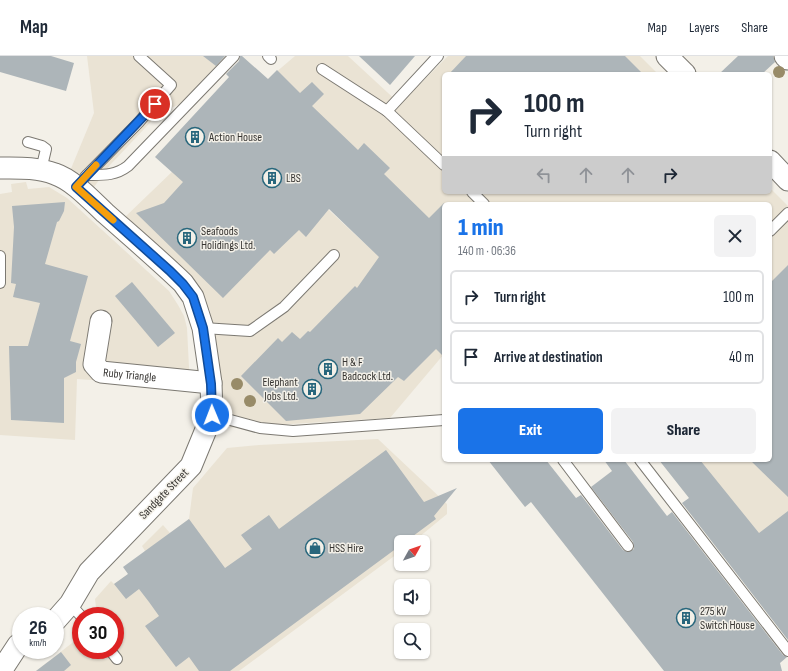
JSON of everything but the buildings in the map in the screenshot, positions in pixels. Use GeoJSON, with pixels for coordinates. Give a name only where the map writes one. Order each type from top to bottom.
{"type":"FeatureCollection","features":[{"type":"Feature","properties":{"kind":"street"},"geometry":{"type":"LineString","coordinates":[[667,56],[683,72]]}},
{"type":"Feature","properties":{"kind":"street"},"geometry":{"type":"LineString","coordinates":[[785,56],[788,59]]}},
{"type":"Feature","properties":{"kind":"street"},"geometry":{"type":"LineString","coordinates":[[772,164],[788,180]]}},
{"type":"Feature","properties":{"kind":"street","name":"Sandgate Street"},"geometry":{"type":"LineString","coordinates":[[0,168],[27,168],[41,170],[55,174],[68,181],[82,181],[183,284],[193,297],[203,328],[211,384],[212,415],[191,466],[89,572],[77,607]]}},
{"type":"Feature","properties":{"kind":"street","name":"Ruby Triangle"},"geometry":{"type":"LineString","coordinates":[[101,321],[94,364],[101,372],[211,384]]}},
{"type":"Feature","properties":{"kind":"street"},"geometry":{"type":"LineString","coordinates":[[2,671],[12,646]]}},
{"type":"Feature","properties":{"kind":"lane"},"geometry":{"type":"LineString","coordinates":[[82,181],[139,122],[172,85],[139,56]]}},
{"type":"Feature","properties":{"kind":"lane"},"geometry":{"type":"LineString","coordinates":[[82,181],[120,172],[128,166],[234,56]]}},
{"type":"Feature","properties":{"kind":"lane"},"geometry":{"type":"LineString","coordinates":[[387,111],[438,56]]}},
{"type":"Feature","properties":{"kind":"lane"},"geometry":{"type":"LineString","coordinates":[[322,69],[387,111],[442,163]]}},
{"type":"Feature","properties":{"kind":"lane"},"geometry":{"type":"LineString","coordinates":[[28,142],[42,146],[46,149],[41,170]]}},
{"type":"Feature","properties":{"kind":"lane"},"geometry":{"type":"LineString","coordinates":[[474,194],[482,202]]}},
{"type":"Feature","properties":{"kind":"lane"},"geometry":{"type":"LineString","coordinates":[[772,229],[788,213]]}},
{"type":"Feature","properties":{"kind":"lane"},"geometry":{"type":"LineString","coordinates":[[203,328],[250,331],[284,306],[334,254]]}},
{"type":"Feature","properties":{"kind":"lane"},"geometry":{"type":"LineString","coordinates":[[0,256],[0,283]]}},
{"type":"Feature","properties":{"kind":"lane"},"geometry":{"type":"LineString","coordinates":[[212,415],[260,428],[293,432],[442,420]]}},
{"type":"Feature","properties":{"kind":"lane"},"geometry":{"type":"LineString","coordinates":[[565,462],[628,546]]}},
{"type":"Feature","properties":{"kind":"lane"},"geometry":{"type":"LineString","coordinates":[[642,462],[788,651]]}},
{"type":"Feature","properties":{"kind":"shaded area"},"geometry":{"type":"Polygon","coordinates":[[[87,56],[225,56],[186,99],[178,105],[162,110],[110,165],[94,187],[70,171],[94,113],[87,56]]]}},
{"type":"Feature","properties":{"kind":"shaded area"},"geometry":{"type":"Polygon","coordinates":[[[295,56],[348,56],[400,104],[448,56],[640,56],[656,72],[442,72],[442,194],[772,194],[772,190],[788,206],[788,633],[720,536],[661,462],[772,462],[772,202],[442,202],[442,299],[268,79],[295,56]]]}},
{"type":"Feature","properties":{"kind":"shaded area"},"geometry":{"type":"Polygon","coordinates":[[[229,117],[418,293],[442,349],[442,356],[390,418],[223,428],[210,310],[124,218],[229,117]]]}},
{"type":"Feature","properties":{"kind":"shaded area"},"geometry":{"type":"Polygon","coordinates":[[[26,182],[28,189],[49,187],[67,198],[169,291],[184,316],[187,328],[190,387],[77,379],[75,440],[0,435],[0,194],[12,192],[11,184],[26,182]]]}},
{"type":"Feature","properties":{"kind":"shaded area"},"geometry":{"type":"Polygon","coordinates":[[[378,439],[447,504],[447,514],[422,535],[394,535],[394,556],[239,671],[36,671],[51,659],[64,659],[64,649],[72,643],[72,659],[124,659],[124,607],[96,607],[95,599],[111,581],[114,584],[128,574],[145,551],[142,546],[163,525],[170,533],[189,519],[193,488],[227,448],[378,439]]]}},
{"type":"Feature","properties":{"kind":"slow traffic"},"geometry":{"type":"LineString","coordinates":[[96,165],[76,187],[113,220]]}},
{"type":"Feature","properties":{"kind":"place","name":"Action House"},"geometry":{"type":"Point","coordinates":[195,137]}},
{"type":"Feature","properties":{"kind":"place","name":"LBS"},"geometry":{"type":"Point","coordinates":[272,178]}},
{"type":"Feature","properties":{"kind":"place","name":"Seafoods Holidings Ltd."},"geometry":{"type":"Point","coordinates":[187,238]}},
{"type":"Feature","properties":{"kind":"place","name":"H & F Badcock Ltd."},"geometry":{"type":"Point","coordinates":[328,369]}},
{"type":"Feature","properties":{"kind":"place","name":"Elephant Jobs Ltd."},"geometry":{"type":"Point","coordinates":[312,389]}},
{"type":"Feature","properties":{"kind":"place","name":"HSS Hire"},"geometry":{"type":"Point","coordinates":[315,548]}},
{"type":"Feature","properties":{"kind":"place","name":"275 kV Switch House"},"geometry":{"type":"Point","coordinates":[686,618]}},
{"type":"Feature","properties":{"kind":"route"},"geometry":{"type":"LineString","coordinates":[[155,104],[76,187],[170,271],[193,297],[203,328],[211,384],[212,415]]}}]}
